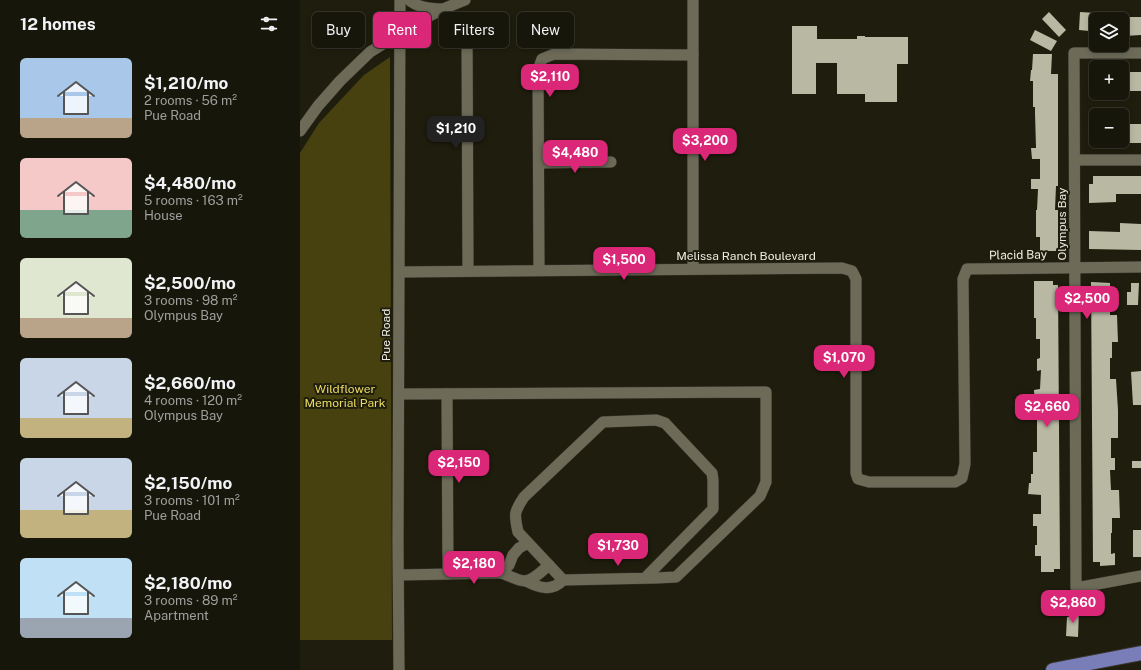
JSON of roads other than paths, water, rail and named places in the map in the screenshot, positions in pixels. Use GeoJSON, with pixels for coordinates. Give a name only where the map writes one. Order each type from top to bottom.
{"type":"FeatureCollection","features":[{"type":"Feature","properties":{"kind":"main road"},"geometry":{"type":"LineString","coordinates":[[1053,670],[1141,653]]}},
{"type":"Feature","properties":{"kind":"street","name":"Pue Road"},"geometry":{"type":"LineString","coordinates":[[400,0],[400,12]]}},
{"type":"Feature","properties":{"kind":"street"},"geometry":{"type":"LineString","coordinates":[[409,0],[412,3],[423,7],[443,9]]}},
{"type":"Feature","properties":{"kind":"street"},"geometry":{"type":"LineString","coordinates":[[431,15],[465,0]]}},
{"type":"Feature","properties":{"kind":"street"},"geometry":{"type":"LineString","coordinates":[[693,0],[693,269]]}},
{"type":"Feature","properties":{"kind":"street"},"geometry":{"type":"LineString","coordinates":[[300,131],[318,106],[340,81],[370,52],[377,48]]}},
{"type":"Feature","properties":{"kind":"street","name":"Pue Road"},"geometry":{"type":"LineString","coordinates":[[399,670],[401,48]]}},
{"type":"Feature","properties":{"kind":"street"},"geometry":{"type":"LineString","coordinates":[[467,48],[468,271]]}},
{"type":"Feature","properties":{"kind":"street","name":"Olympus Bay"},"geometry":{"type":"LineString","coordinates":[[1141,53],[1074,53],[1076,588],[1141,576]]}},
{"type":"Feature","properties":{"kind":"street"},"geometry":{"type":"LineString","coordinates":[[539,270],[538,70],[542,59],[554,54],[693,55]]}},
{"type":"Feature","properties":{"kind":"street"},"geometry":{"type":"LineString","coordinates":[[1075,160],[1141,160]]}},
{"type":"Feature","properties":{"kind":"street"},"geometry":{"type":"LineString","coordinates":[[539,163],[611,162]]}},
{"type":"Feature","properties":{"kind":"street","name":"Placid Bay"},"geometry":{"type":"LineString","coordinates":[[858,479],[869,482],[955,482],[962,478],[965,464],[963,279],[967,269],[1141,267]]}},
{"type":"Feature","properties":{"kind":"street","name":"Melissa Ranch Boulevard"},"geometry":{"type":"LineString","coordinates":[[400,272],[842,268],[852,271],[856,279],[856,473],[858,479]]}},
{"type":"Feature","properties":{"kind":"street"},"geometry":{"type":"LineString","coordinates":[[399,394],[766,392],[766,482],[760,496],[676,577],[563,580],[558,585],[548,588],[537,587],[526,581],[501,573],[399,575]]}},
{"type":"Feature","properties":{"kind":"street"},"geometry":{"type":"LineString","coordinates":[[447,394],[448,574]]}},
{"type":"Feature","properties":{"kind":"street"},"geometry":{"type":"LineString","coordinates":[[563,580],[518,532],[515,521],[516,509],[524,497],[603,422],[656,420],[665,423],[712,473],[713,509],[645,578]]}},
{"type":"Feature","properties":{"kind":"street"},"geometry":{"type":"LineString","coordinates":[[501,573],[508,565],[513,554],[528,543]]}},
{"type":"Feature","properties":{"kind":"street"},"geometry":{"type":"LineString","coordinates":[[526,581],[538,575],[549,565]]}},
{"type":"Feature","properties":{"kind":"park label","name":"Wildflower Memorial Park"},"geometry":{"type":"Point","coordinates":[345,396]}}]}
